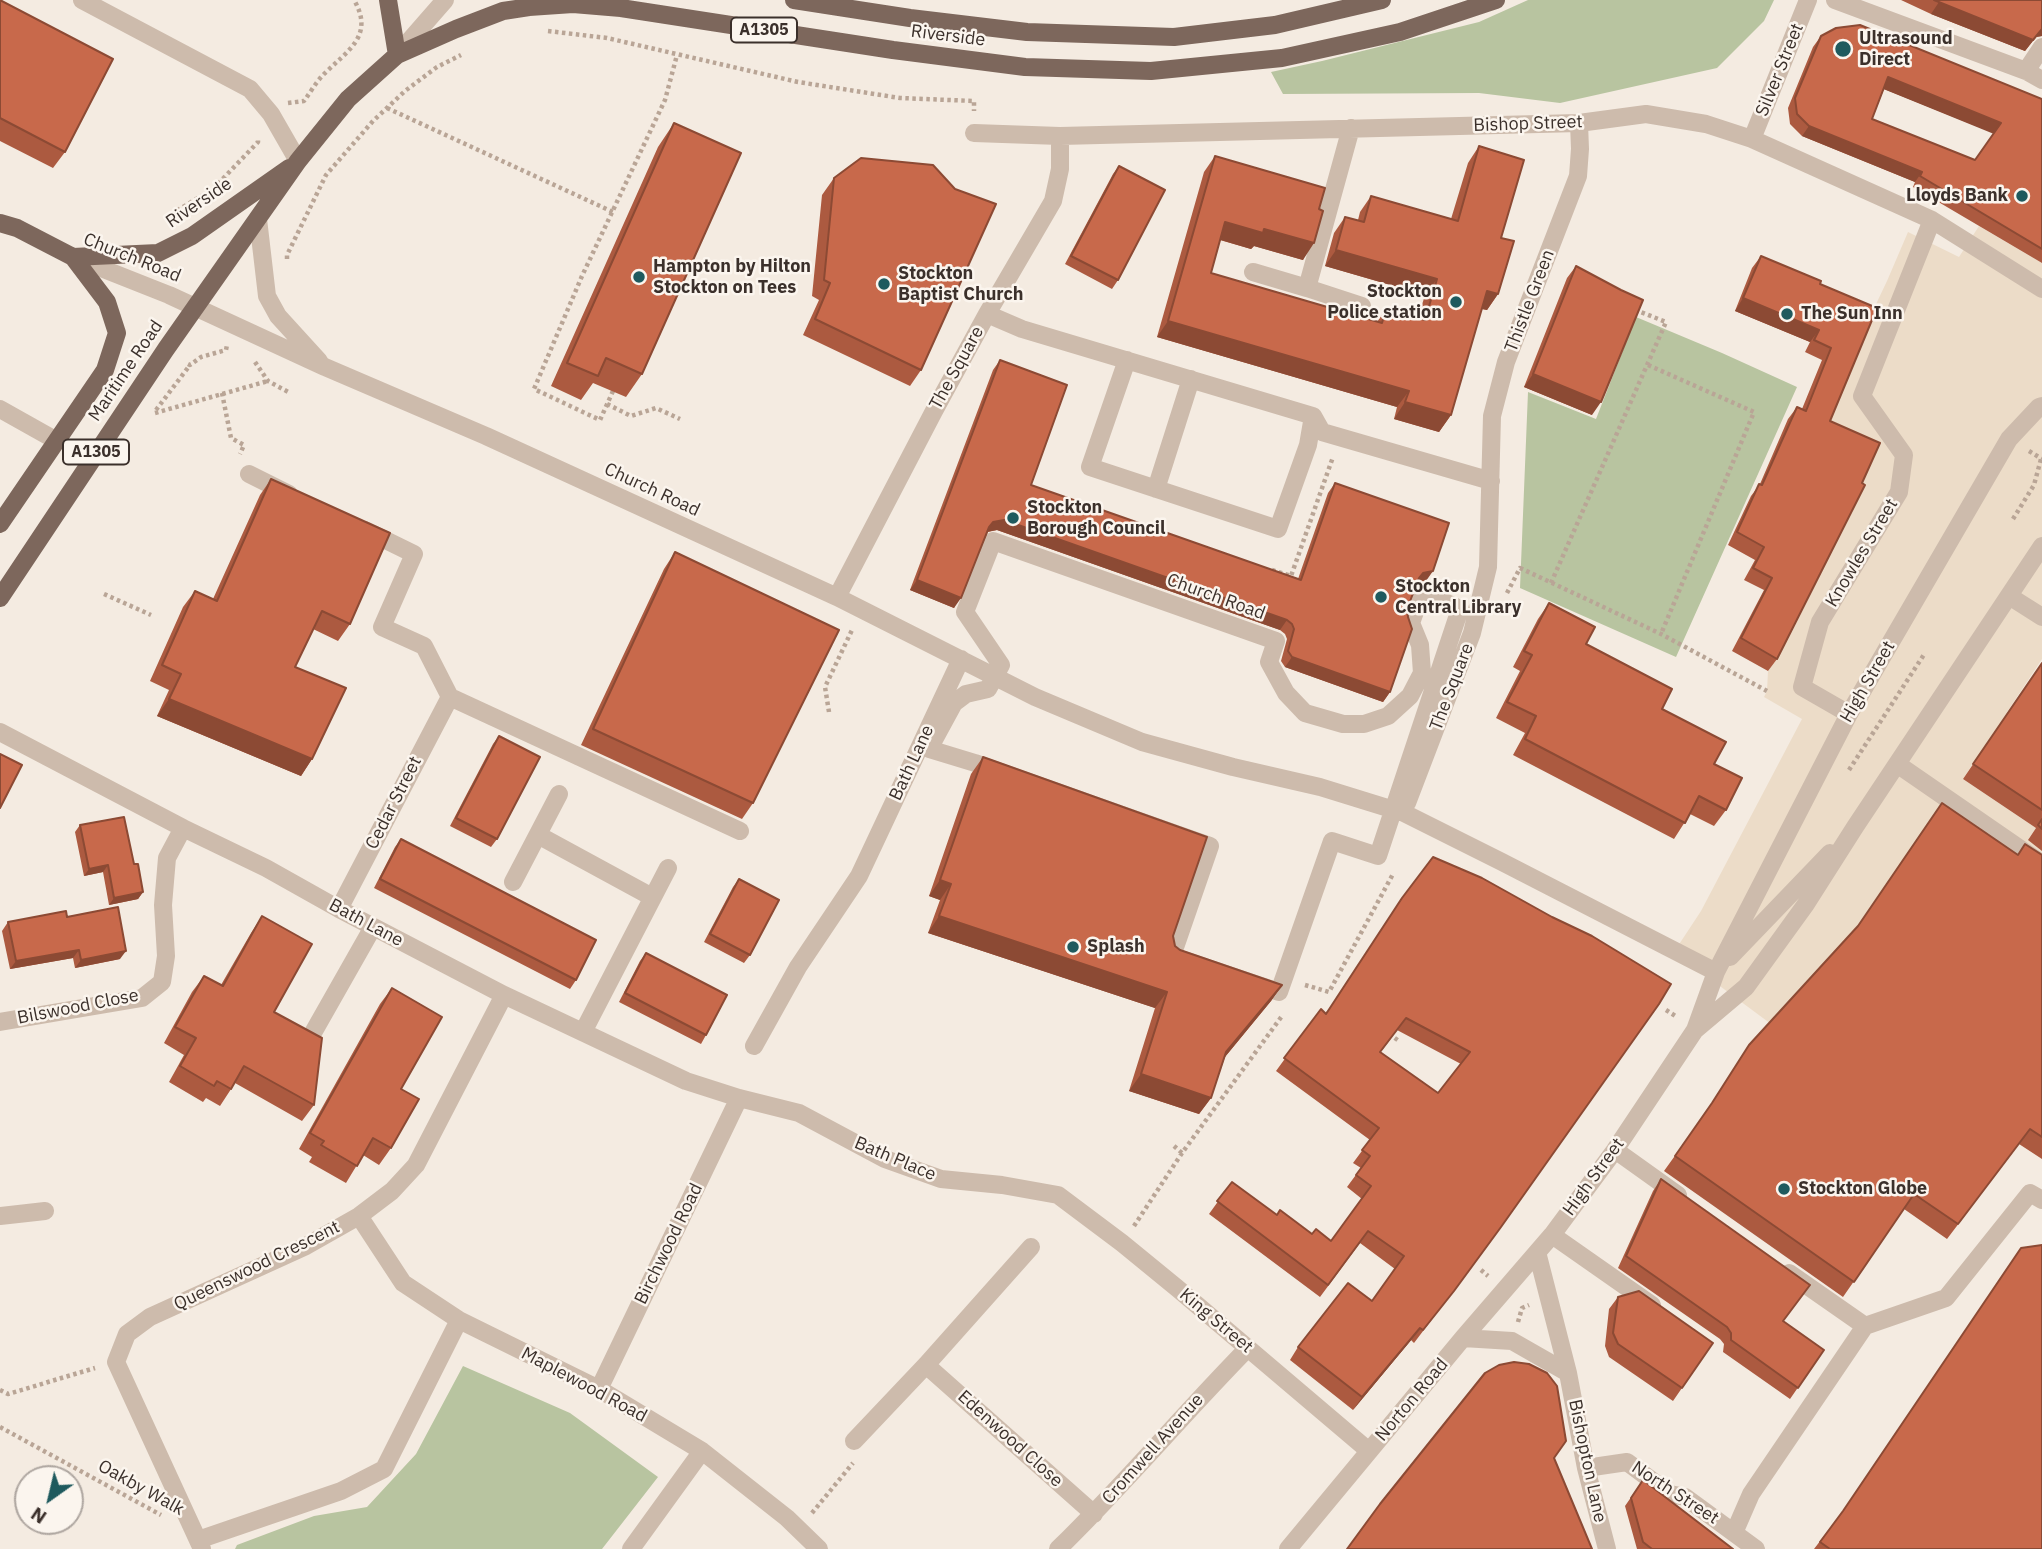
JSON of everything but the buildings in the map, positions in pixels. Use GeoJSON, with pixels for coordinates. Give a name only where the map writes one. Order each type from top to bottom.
{"type":"FeatureCollection","features":[{"type":"Feature","properties":{"kind":"main road"},"geometry":{"type":"LineString","coordinates":[[388,0],[397,55]]}},
{"type":"Feature","properties":{"kind":"main road","name":"Riverside"},"geometry":{"type":"LineString","coordinates":[[794,0],[1027,32],[1174,37],[1275,25],[1382,0]]}},
{"type":"Feature","properties":{"kind":"main road","name":"Riverside"},"geometry":{"type":"LineString","coordinates":[[196,308],[298,161],[348,99],[397,55],[503,12],[573,4],[621,8],[893,50],[1025,66],[1151,71],[1282,58],[1400,32],[1496,0]]}},
{"type":"Feature","properties":{"kind":"main road","name":"Riverside"},"geometry":{"type":"LineString","coordinates":[[73,257],[158,253],[192,236],[298,161]]}},
{"type":"Feature","properties":{"kind":"main road","name":"Church Road"},"geometry":{"type":"LineString","coordinates":[[0,223],[17,228],[73,257]]}},
{"type":"Feature","properties":{"kind":"main road","name":"Maritime Road"},"geometry":{"type":"LineString","coordinates":[[0,524],[105,370],[117,333],[107,302],[73,257]]}},
{"type":"Feature","properties":{"kind":"main road","name":"Maritime Road"},"geometry":{"type":"LineString","coordinates":[[0,598],[196,308]]}},
{"type":"Feature","properties":{"kind":"street"},"geometry":{"type":"LineString","coordinates":[[82,0],[250,89],[271,114],[298,161]]}},
{"type":"Feature","properties":{"kind":"street","name":"Riverside"},"geometry":{"type":"LineString","coordinates":[[397,55],[445,0]]}},
{"type":"Feature","properties":{"kind":"street","name":"Silver Street"},"geometry":{"type":"LineString","coordinates":[[1752,139],[1808,0]]}},
{"type":"Feature","properties":{"kind":"street"},"geometry":{"type":"LineString","coordinates":[[1835,0],[2026,71],[2042,80]]}},
{"type":"Feature","properties":{"kind":"street"},"geometry":{"type":"LineString","coordinates":[[2026,71],[2042,47]]}},
{"type":"Feature","properties":{"kind":"street","name":"Bishop Street"},"geometry":{"type":"LineString","coordinates":[[974,133],[1060,136],[1579,123],[1646,114],[1706,124],[1752,139],[1932,220],[2042,289]]}},
{"type":"Feature","properties":{"kind":"street","name":"Thistle Green"},"geometry":{"type":"LineString","coordinates":[[1491,481],[1492,416],[1506,362],[1578,176],[1579,123]]}},
{"type":"Feature","properties":{"kind":"street"},"geometry":{"type":"LineString","coordinates":[[1307,288],[1351,128]]}},
{"type":"Feature","properties":{"kind":"street","name":"The Square"},"geometry":{"type":"LineString","coordinates":[[837,597],[931,416],[1053,201],[1060,169],[1060,136]]}},
{"type":"Feature","properties":{"kind":"street","name":"Church Road"},"geometry":{"type":"LineString","coordinates":[[258,219],[267,296],[278,316],[325,367]]}},
{"type":"Feature","properties":{"kind":"street","name":"Knowles Street"},"geometry":{"type":"LineString","coordinates":[[1849,714],[1802,687],[1820,622],[1899,492],[1904,455],[1862,396],[1932,220]]}},
{"type":"Feature","properties":{"kind":"street","name":"Church Road"},"geometry":{"type":"LineString","coordinates":[[73,257],[196,308],[486,436],[837,597],[1035,697],[1142,742],[1320,787],[1399,811],[1716,972]]}},
{"type":"Feature","properties":{"kind":"street"},"geometry":{"type":"LineString","coordinates":[[1253,272],[1362,306]]}},
{"type":"Feature","properties":{"kind":"street"},"geometry":{"type":"LineString","coordinates":[[987,314],[1022,328],[1191,379],[1491,481]]}},
{"type":"Feature","properties":{"kind":"street"},"geometry":{"type":"LineString","coordinates":[[1127,360],[1090,467],[1278,529],[1318,424]]}},
{"type":"Feature","properties":{"kind":"street"},"geometry":{"type":"LineString","coordinates":[[1156,489],[1191,379]]}},
{"type":"Feature","properties":{"kind":"street","name":"High Street"},"geometry":{"type":"LineString","coordinates":[[1537,1252],[1615,1150],[1695,1030],[1716,972],[1849,714],[2010,439],[2042,406]]}},
{"type":"Feature","properties":{"kind":"street"},"geometry":{"type":"LineString","coordinates":[[0,409],[57,441]]}},
{"type":"Feature","properties":{"kind":"street"},"geometry":{"type":"LineString","coordinates":[[242,469],[308,503]]}},
{"type":"Feature","properties":{"kind":"street","name":"The Square"},"geometry":{"type":"LineString","coordinates":[[1399,811],[1472,633],[1488,567],[1491,481]]}},
{"type":"Feature","properties":{"kind":"street"},"geometry":{"type":"LineString","coordinates":[[355,526],[414,554],[382,627],[425,646],[450,697],[740,831]]}},
{"type":"Feature","properties":{"kind":"street","name":"Church Road"},"geometry":{"type":"LineString","coordinates":[[995,677],[1001,665],[965,612],[993,541],[1276,641],[1269,662],[1286,693],[1305,713],[1343,724],[1364,724],[1388,716],[1410,696],[1422,673],[1420,645],[1411,623],[1422,592],[1460,609],[1399,811],[1378,856],[1332,841],[1283,977]]}},
{"type":"Feature","properties":{"kind":"street","name":"High Street"},"geometry":{"type":"LineString","coordinates":[[1695,1030],[1746,987],[1807,904],[1855,827],[2042,546]]}},
{"type":"Feature","properties":{"kind":"street"},"geometry":{"type":"LineString","coordinates":[[2009,596],[2042,617]]}},
{"type":"Feature","properties":{"kind":"street","name":"Bath Lane"},"geometry":{"type":"LineString","coordinates":[[754,1046],[798,967],[859,876],[961,659]]}},
{"type":"Feature","properties":{"kind":"street"},"geometry":{"type":"LineString","coordinates":[[995,677],[988,689],[966,694],[954,703],[929,749],[1210,846],[1172,956],[1279,992],[1283,977]]}},
{"type":"Feature","properties":{"kind":"street","name":"Cedar Street"},"geometry":{"type":"LineString","coordinates":[[339,909],[450,697]]}},
{"type":"Feature","properties":{"kind":"street","name":"Bath Lane"},"geometry":{"type":"LineString","coordinates":[[0,732],[504,995],[686,1081],[739,1098]]}},
{"type":"Feature","properties":{"kind":"street"},"geometry":{"type":"LineString","coordinates":[[1897,764],[2042,864]]}},
{"type":"Feature","properties":{"kind":"street"},"geometry":{"type":"LineString","coordinates":[[513,882],[559,794]]}},
{"type":"Feature","properties":{"kind":"street","name":"High Street"},"geometry":{"type":"LineString","coordinates":[[1716,972],[1855,827]]}},
{"type":"Feature","properties":{"kind":"street","name":"Bilswood Close"},"geometry":{"type":"LineString","coordinates":[[0,1022],[142,998],[162,982],[166,956],[163,905],[167,858],[183,828]]}},
{"type":"Feature","properties":{"kind":"street"},"geometry":{"type":"LineString","coordinates":[[538,835],[652,897]]}},
{"type":"Feature","properties":{"kind":"street"},"geometry":{"type":"LineString","coordinates":[[583,1032],[668,868]]}},
{"type":"Feature","properties":{"kind":"street"},"geometry":{"type":"LineString","coordinates":[[314,1031],[373,927]]}},
{"type":"Feature","properties":{"kind":"street","name":"Queenswood Crescent"},"geometry":{"type":"LineString","coordinates":[[116,1362],[127,1334],[150,1317],[306,1246],[359,1216],[392,1191],[416,1165],[504,995]]}},
{"type":"Feature","properties":{"kind":"street","name":"Bath Place"},"geometry":{"type":"LineString","coordinates":[[739,1098],[799,1113],[885,1159],[941,1179],[1003,1185],[1058,1195]]}},
{"type":"Feature","properties":{"kind":"street","name":"Birchwood Road"},"geometry":{"type":"LineString","coordinates":[[599,1389],[739,1098]]}},
{"type":"Feature","properties":{"kind":"street"},"geometry":{"type":"LineString","coordinates":[[1615,1150],[1690,1204]]}},
{"type":"Feature","properties":{"kind":"street"},"geometry":{"type":"LineString","coordinates":[[1734,1532],[1751,1494],[1866,1326],[1946,1298],[2030,1193],[2042,1200]]}},
{"type":"Feature","properties":{"kind":"street","name":"King Street"},"geometry":{"type":"LineString","coordinates":[[1058,1195],[1122,1243],[1369,1451]]}},
{"type":"Feature","properties":{"kind":"street"},"geometry":{"type":"LineString","coordinates":[[0,1216],[45,1211]]}},
{"type":"Feature","properties":{"kind":"street","name":"Maplewood Road"},"geometry":{"type":"LineString","coordinates":[[359,1216],[403,1283],[459,1320],[599,1389],[702,1451],[819,1549]]}},
{"type":"Feature","properties":{"kind":"street"},"geometry":{"type":"LineString","coordinates":[[1552,1235],[1667,1316]]}},
{"type":"Feature","properties":{"kind":"street"},"geometry":{"type":"LineString","coordinates":[[854,1441],[1031,1247]]}},
{"type":"Feature","properties":{"kind":"street","name":"Norton Road"},"geometry":{"type":"LineString","coordinates":[[1288,1549],[1537,1252]]}},
{"type":"Feature","properties":{"kind":"street","name":"Bishopton Lane"},"geometry":{"type":"LineString","coordinates":[[1537,1252],[1568,1373],[1607,1549]]}},
{"type":"Feature","properties":{"kind":"street"},"geometry":{"type":"LineString","coordinates":[[1777,1264],[1866,1326]]}},
{"type":"Feature","properties":{"kind":"street"},"geometry":{"type":"LineString","coordinates":[[116,1362],[198,1541],[341,1491],[384,1468],[459,1320]]}},
{"type":"Feature","properties":{"kind":"street"},"geometry":{"type":"LineString","coordinates":[[1463,1338],[1512,1341],[1568,1373]]}},
{"type":"Feature","properties":{"kind":"street","name":"Cromwell Avenue"},"geometry":{"type":"LineString","coordinates":[[1058,1549],[1248,1349]]}},
{"type":"Feature","properties":{"kind":"street","name":"Edenwood Close"},"geometry":{"type":"LineString","coordinates":[[926,1365],[1094,1514]]}},
{"type":"Feature","properties":{"kind":"street"},"geometry":{"type":"LineString","coordinates":[[631,1549],[702,1451]]}},
{"type":"Feature","properties":{"kind":"street","name":"North Street"},"geometry":{"type":"LineString","coordinates":[[1587,1468],[1628,1462],[1670,1494],[1685,1497],[1756,1549]]}},
{"type":"Feature","properties":{"kind":"path"},"geometry":{"type":"LineString","coordinates":[[323,76],[345,56],[360,37],[361,12],[354,0]]}},
{"type":"Feature","properties":{"kind":"path"},"geometry":{"type":"LineString","coordinates":[[544,30],[607,38],[798,82],[887,96],[974,101],[974,133]]}},
{"type":"Feature","properties":{"kind":"path"},"geometry":{"type":"LineString","coordinates":[[373,121],[405,91],[437,67],[462,54]]}},
{"type":"Feature","properties":{"kind":"path"},"geometry":{"type":"LineString","coordinates":[[613,391],[600,420],[534,389],[582,276],[665,100],[677,55]]}},
{"type":"Feature","properties":{"kind":"path"},"geometry":{"type":"LineString","coordinates":[[387,108],[614,212]]}},
{"type":"Feature","properties":{"kind":"path"},"geometry":{"type":"LineString","coordinates":[[1551,583],[1666,322],[1622,304]]}},
{"type":"Feature","properties":{"kind":"path"},"geometry":{"type":"LineString","coordinates":[[226,350],[235,325]]}},
{"type":"Feature","properties":{"kind":"path"},"geometry":{"type":"LineString","coordinates":[[166,349],[190,365],[201,357],[226,350],[235,354]]}},
{"type":"Feature","properties":{"kind":"path"},"geometry":{"type":"LineString","coordinates":[[245,358],[255,362],[268,381],[290,393]]}},
{"type":"Feature","properties":{"kind":"path"},"geometry":{"type":"LineString","coordinates":[[1648,365],[1754,412],[1661,634]]}},
{"type":"Feature","properties":{"kind":"path"},"geometry":{"type":"LineString","coordinates":[[154,413],[268,381]]}},
{"type":"Feature","properties":{"kind":"path"},"geometry":{"type":"LineString","coordinates":[[222,393],[231,438],[244,445],[242,469]]}},
{"type":"Feature","properties":{"kind":"path"},"geometry":{"type":"LineString","coordinates":[[607,404],[631,416],[656,408],[680,419]]}},
{"type":"Feature","properties":{"kind":"path"},"geometry":{"type":"LineString","coordinates":[[2013,519],[2034,485],[2041,459]]}},
{"type":"Feature","properties":{"kind":"path"},"geometry":{"type":"LineString","coordinates":[[1502,604],[1520,568],[1661,634],[1767,691]]}},
{"type":"Feature","properties":{"kind":"path"},"geometry":{"type":"LineString","coordinates":[[104,594],[151,615]]}},
{"type":"Feature","properties":{"kind":"path"},"geometry":{"type":"LineString","coordinates":[[830,712],[825,687],[843,649]]}},
{"type":"Feature","properties":{"kind":"path"},"geometry":{"type":"LineString","coordinates":[[1849,770],[1925,653]]}},
{"type":"Feature","properties":{"kind":"path"},"geometry":{"type":"LineString","coordinates":[[1329,992],[1399,864]]}},
{"type":"Feature","properties":{"kind":"path"},"geometry":{"type":"LineString","coordinates":[[1283,977],[1329,992],[1336,997]]}},
{"type":"Feature","properties":{"kind":"path"},"geometry":{"type":"LineString","coordinates":[[1122,1243],[1182,1153],[1288,1007]]}},
{"type":"Feature","properties":{"kind":"path"},"geometry":{"type":"LineString","coordinates":[[1388,1033],[1399,1041]]}},
{"type":"Feature","properties":{"kind":"path"},"geometry":{"type":"LineString","coordinates":[[1174,1146],[1182,1153]]}},
{"type":"Feature","properties":{"kind":"path"},"geometry":{"type":"LineString","coordinates":[[0,1390],[8,1394],[116,1362]]}},
{"type":"Feature","properties":{"kind":"path","name":"Oakby Walk"},"geometry":{"type":"LineString","coordinates":[[0,1427],[198,1541]]}},
{"type":"Feature","properties":{"kind":"path"},"geometry":{"type":"LineString","coordinates":[[798,1529],[853,1463],[854,1441]]}},
{"type":"Feature","properties":{"kind":"green space"},"geometry":{"type":"Polygon","coordinates":[[[1528,0],[1774,0],[1764,21],[1717,68],[1560,103],[1479,93],[1283,94],[1271,72],[1479,22],[1528,0]]]}},
{"type":"Feature","properties":{"kind":"green space"},"geometry":{"type":"Polygon","coordinates":[[[1636,317],[1797,387],[1676,657],[1520,588],[1528,392],[1596,419],[1636,317]]]}},
{"type":"Feature","properties":{"kind":"green space"},"geometry":{"type":"Polygon","coordinates":[[[463,1366],[570,1413],[658,1477],[602,1549],[235,1549],[237,1545],[314,1516],[367,1507],[416,1454],[463,1366]]]}},
{"type":"Feature","properties":{"kind":"shaded area"},"geometry":{"type":"Polygon","coordinates":[[[1979,226],[2042,263],[2042,659],[1963,779],[2036,828],[2029,838],[2042,847],[2042,893],[1932,818],[1847,940],[1771,1024],[1674,952],[1701,911],[1802,719],[1764,697],[1768,671],[1785,640],[1822,434],[1868,321],[1908,232],[1959,257],[1979,226]]]}},
{"type":"Feature","properties":{"kind":"place","name":"Ultrasound Direct"},"geometry":{"type":"Point","coordinates":[1843,49]}},
{"type":"Feature","properties":{"kind":"place","name":"Lloyds Bank"},"geometry":{"type":"Point","coordinates":[2022,196]}},
{"type":"Feature","properties":{"kind":"place","name":"Hampton by Hilton Stockton on Tees"},"geometry":{"type":"Point","coordinates":[639,277]}},
{"type":"Feature","properties":{"kind":"place","name":"Stockton Baptist Church"},"geometry":{"type":"Point","coordinates":[884,284]}},
{"type":"Feature","properties":{"kind":"place","name":"Stockton Police station"},"geometry":{"type":"Point","coordinates":[1456,302]}},
{"type":"Feature","properties":{"kind":"place","name":"The Sun Inn"},"geometry":{"type":"Point","coordinates":[1787,314]}},
{"type":"Feature","properties":{"kind":"place","name":"Stockton Borough Council"},"geometry":{"type":"Point","coordinates":[1013,518]}},
{"type":"Feature","properties":{"kind":"place","name":"Stockton Central Library"},"geometry":{"type":"Point","coordinates":[1381,597]}},
{"type":"Feature","properties":{"kind":"place","name":"Splash"},"geometry":{"type":"Point","coordinates":[1073,947]}},
{"type":"Feature","properties":{"kind":"place","name":"Stockton Globe"},"geometry":{"type":"Point","coordinates":[1784,1189]}}]}
